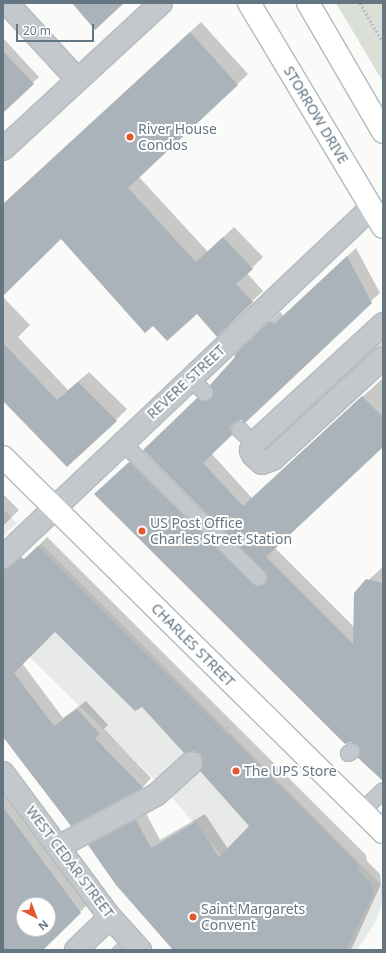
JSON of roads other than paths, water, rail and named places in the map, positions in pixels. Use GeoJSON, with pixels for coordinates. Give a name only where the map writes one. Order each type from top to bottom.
{"type":"FeatureCollection","features":[{"type":"Feature","properties":{"kind":"main road","name":"STORROW DRIVE"},"geometry":{"type":"LineString","coordinates":[[249,3],[383,228]]}},
{"type":"Feature","properties":{"kind":"main road"},"geometry":{"type":"LineString","coordinates":[[308,3],[383,132]]}},
{"type":"Feature","properties":{"kind":"main road","name":"CHARLES STREET"},"geometry":{"type":"LineString","coordinates":[[3,457],[383,832]]}},
{"type":"Feature","properties":{"kind":"street"},"geometry":{"type":"LineString","coordinates":[[7,3],[77,79]]}},
{"type":"Feature","properties":{"kind":"street"},"geometry":{"type":"LineString","coordinates":[[3,149],[161,3]]}},
{"type":"Feature","properties":{"kind":"street","name":"REVERE STREET"},"geometry":{"type":"LineString","coordinates":[[3,557],[122,442],[197,385],[371,208]]}},
{"type":"Feature","properties":{"kind":"street"},"geometry":{"type":"LineString","coordinates":[[383,324],[246,436],[251,450],[257,460],[262,463],[273,459],[383,358]]}},
{"type":"Feature","properties":{"kind":"street"},"geometry":{"type":"LineString","coordinates":[[58,847],[156,795],[191,763]]}},
{"type":"Feature","properties":{"kind":"street","name":"WEST CEDAR STREET"},"geometry":{"type":"LineString","coordinates":[[3,773],[110,917],[140,950]]}},
{"type":"Feature","properties":{"kind":"street"},"geometry":{"type":"LineString","coordinates":[[76,950],[110,917]]}},
{"type":"Feature","properties":{"kind":"lane"},"geometry":{"type":"LineString","coordinates":[[122,442],[258,577]]}},
{"type":"Feature","properties":{"kind":"lane"},"geometry":{"type":"LineString","coordinates":[[361,811],[383,790]]}},
{"type":"Feature","properties":{"kind":"place","name":"River House Condos"},"geometry":{"type":"Point","coordinates":[130,137]}},
{"type":"Feature","properties":{"kind":"place","name":"US Post Office Charles Street Station"},"geometry":{"type":"Point","coordinates":[142,531]}},
{"type":"Feature","properties":{"kind":"place","name":"The UPS Store"},"geometry":{"type":"Point","coordinates":[236,771]}},
{"type":"Feature","properties":{"kind":"place","name":"Saint Margarets Convent"},"geometry":{"type":"Point","coordinates":[193,917]}}]}
